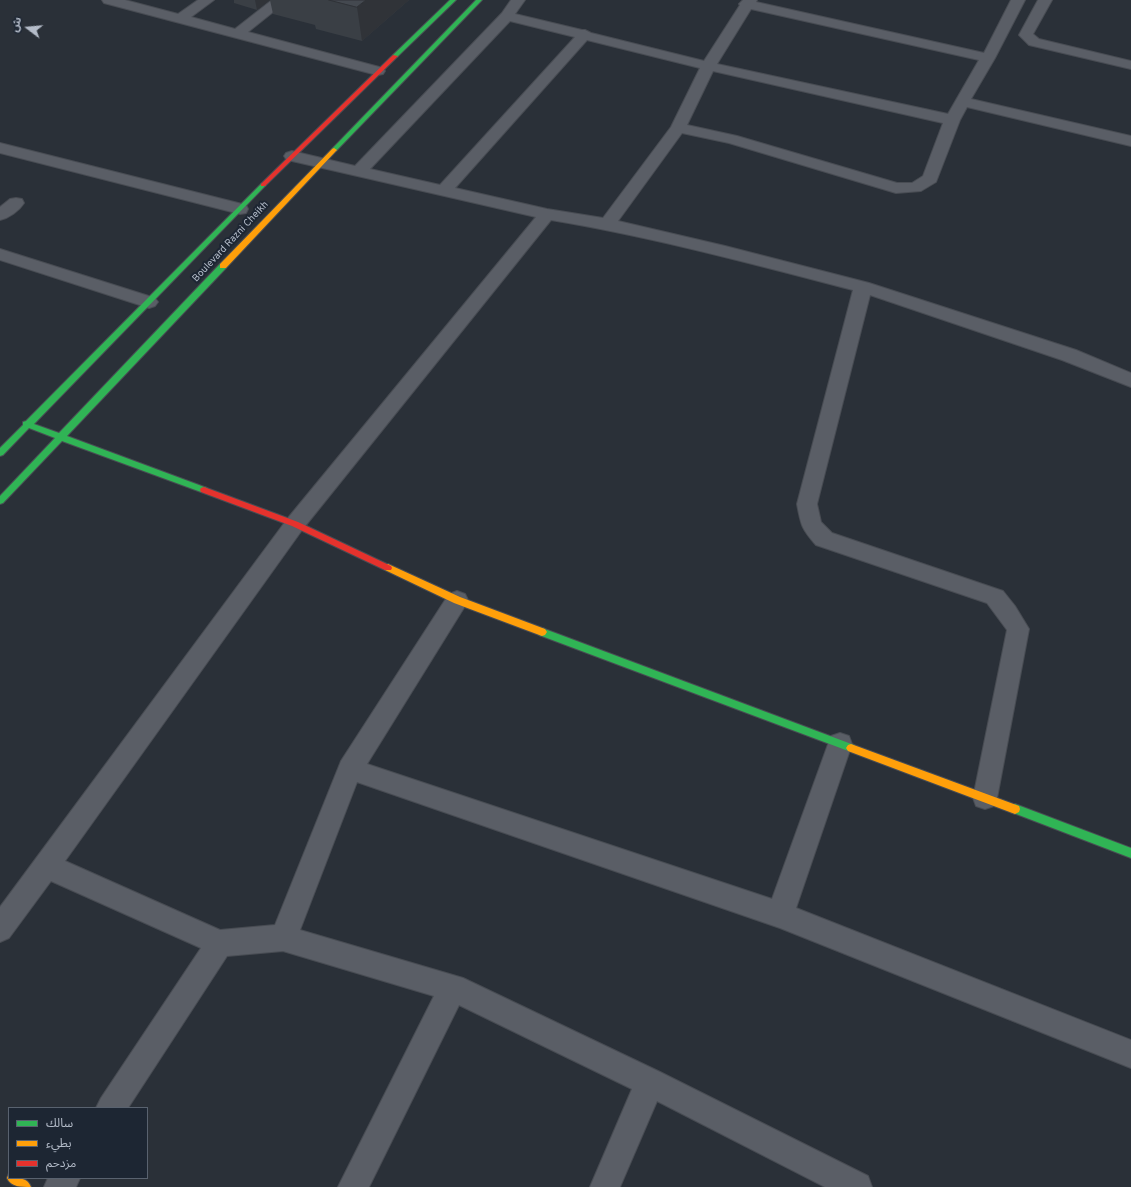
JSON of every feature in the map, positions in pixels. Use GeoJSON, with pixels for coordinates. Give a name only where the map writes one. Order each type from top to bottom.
{"type":"FeatureCollection","features":[{"type":"Feature","properties":{"kind":"main road","name":"Boulevard Razni Cheikh"},"geometry":{"type":"LineString","coordinates":[[3,445],[149,302],[292,156],[453,0]]}},
{"type":"Feature","properties":{"kind":"main road","name":"Boulevard Razni Cheikh"},"geometry":{"type":"LineString","coordinates":[[0,501],[321,163],[479,0]]}},
{"type":"Feature","properties":{"kind":"main road"},"geometry":{"type":"LineString","coordinates":[[26,424],[295,524],[457,600],[1131,853]]}},
{"type":"Feature","properties":{"kind":"main road"},"geometry":{"type":"LineString","coordinates":[[14,1179],[25,1187]]}},
{"type":"Feature","properties":{"kind":"street"},"geometry":{"type":"LineString","coordinates":[[180,19],[207,0]]}},
{"type":"Feature","properties":{"kind":"street"},"geometry":{"type":"LineString","coordinates":[[237,34],[281,0]]}},
{"type":"Feature","properties":{"kind":"street"},"geometry":{"type":"LineString","coordinates":[[359,171],[507,16],[518,0]]}},
{"type":"Feature","properties":{"kind":"street"},"geometry":{"type":"LineString","coordinates":[[678,128],[732,139],[896,188],[916,188],[930,179],[952,120],[988,58],[1018,0]]}},
{"type":"Feature","properties":{"kind":"street"},"geometry":{"type":"LineString","coordinates":[[1045,0],[1026,35],[1034,42],[1131,65]]}},
{"type":"Feature","properties":{"kind":"street"},"geometry":{"type":"LineString","coordinates":[[116,1],[378,72]]}},
{"type":"Feature","properties":{"kind":"street"},"geometry":{"type":"LineString","coordinates":[[607,224],[678,128],[708,66],[748,2],[988,58]]}},
{"type":"Feature","properties":{"kind":"street"},"geometry":{"type":"LineString","coordinates":[[507,16],[585,34],[708,66],[952,120]]}},
{"type":"Feature","properties":{"kind":"street"},"geometry":{"type":"LineString","coordinates":[[444,190],[585,34]]}},
{"type":"Feature","properties":{"kind":"street"},"geometry":{"type":"LineString","coordinates":[[963,102],[1131,141]]}},
{"type":"Feature","properties":{"kind":"street"},"geometry":{"type":"LineString","coordinates":[[0,148],[240,209]]}},
{"type":"Feature","properties":{"kind":"street"},"geometry":{"type":"LineString","coordinates":[[292,156],[547,214],[607,224],[725,251],[863,288],[1069,355],[1131,380]]}},
{"type":"Feature","properties":{"kind":"street"},"geometry":{"type":"LineString","coordinates":[[0,215],[16,203]]}},
{"type":"Feature","properties":{"kind":"street"},"geometry":{"type":"LineString","coordinates":[[0,929],[295,524],[547,214]]}},
{"type":"Feature","properties":{"kind":"street"},"geometry":{"type":"LineString","coordinates":[[0,254],[149,302]]}},
{"type":"Feature","properties":{"kind":"street"},"geometry":{"type":"LineString","coordinates":[[863,288],[807,504],[811,525],[824,539],[995,597],[1008,612],[1018,629],[985,798]]}},
{"type":"Feature","properties":{"kind":"street"},"geometry":{"type":"LineString","coordinates":[[283,938],[350,769],[457,600]]}},
{"type":"Feature","properties":{"kind":"street"},"geometry":{"type":"LineString","coordinates":[[780,915],[840,744]]}},
{"type":"Feature","properties":{"kind":"street"},"geometry":{"type":"LineString","coordinates":[[350,769],[780,915],[1131,1054]]}},
{"type":"Feature","properties":{"kind":"street"},"geometry":{"type":"LineString","coordinates":[[46,866],[220,943],[283,938],[453,988],[650,1082],[857,1187]]}},
{"type":"Feature","properties":{"kind":"street"},"geometry":{"type":"LineString","coordinates":[[112,1107],[220,943]]}},
{"type":"Feature","properties":{"kind":"street"},"geometry":{"type":"LineString","coordinates":[[353,1187],[453,988]]}},
{"type":"Feature","properties":{"kind":"street"},"geometry":{"type":"LineString","coordinates":[[605,1187],[650,1082]]}},
{"type":"Feature","properties":{"kind":"building"},"geometry":{"type":"Polygon","coordinates":[[[329,0],[366,0],[357,7],[329,0]]]}},
{"type":"Feature","properties":{"kind":"traffic: fast"},"geometry":{"type":"LineString","coordinates":[[395,56],[453,0]]}},
{"type":"Feature","properties":{"kind":"traffic: fast"},"geometry":{"type":"LineString","coordinates":[[334,150],[479,0]]}},
{"type":"Feature","properties":{"kind":"traffic: fast"},"geometry":{"type":"LineString","coordinates":[[0,453],[263,185]]}},
{"type":"Feature","properties":{"kind":"traffic: fast"},"geometry":{"type":"LineString","coordinates":[[0,501],[223,266]]}},
{"type":"Feature","properties":{"kind":"traffic: fast"},"geometry":{"type":"LineString","coordinates":[[26,424],[204,490]]}},
{"type":"Feature","properties":{"kind":"traffic: fast"},"geometry":{"type":"LineString","coordinates":[[542,632],[851,748]]}},
{"type":"Feature","properties":{"kind":"traffic: fast"},"geometry":{"type":"LineString","coordinates":[[1015,809],[1131,853]]}},
{"type":"Feature","properties":{"kind":"traffic: slow"},"geometry":{"type":"LineString","coordinates":[[223,266],[334,150]]}},
{"type":"Feature","properties":{"kind":"traffic: slow"},"geometry":{"type":"LineString","coordinates":[[388,568],[457,600],[542,632]]}},
{"type":"Feature","properties":{"kind":"traffic: slow"},"geometry":{"type":"LineString","coordinates":[[851,748],[1015,809]]}},
{"type":"Feature","properties":{"kind":"traffic: slow"},"geometry":{"type":"LineString","coordinates":[[14,1179],[25,1187]]}},
{"type":"Feature","properties":{"kind":"traffic: jam"},"geometry":{"type":"LineString","coordinates":[[263,185],[395,56]]}},
{"type":"Feature","properties":{"kind":"traffic: jam"},"geometry":{"type":"LineString","coordinates":[[204,490],[295,524],[388,568]]}}]}
